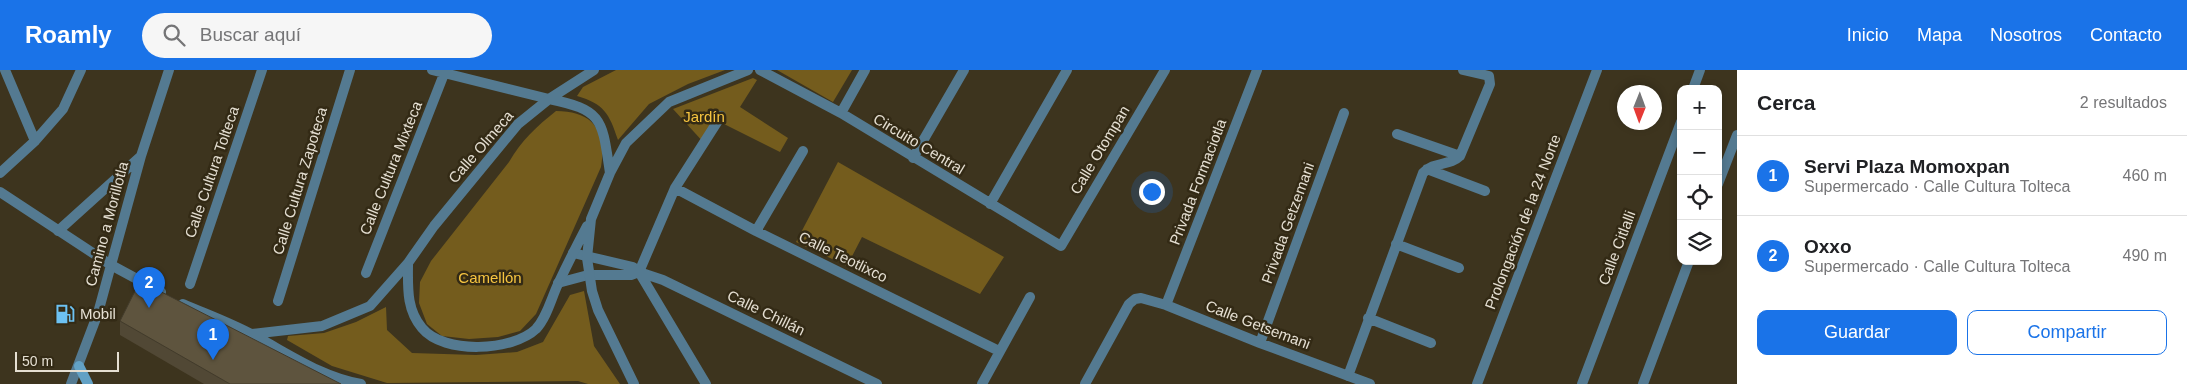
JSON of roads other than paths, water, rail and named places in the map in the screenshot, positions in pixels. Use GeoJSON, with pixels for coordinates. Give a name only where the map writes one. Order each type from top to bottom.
{"type":"FeatureCollection","features":[{"type":"Feature","properties":{"kind":"main road"},"geometry":{"type":"LineString","coordinates":[[79,366],[88,384]]}},
{"type":"Feature","properties":{"kind":"street"},"geometry":{"type":"LineString","coordinates":[[6,70],[35,141]]}},
{"type":"Feature","properties":{"kind":"street"},"geometry":{"type":"LineString","coordinates":[[0,173],[35,141],[63,110],[81,70]]}},
{"type":"Feature","properties":{"kind":"street","name":"Camino a Morillotla"},"geometry":{"type":"LineString","coordinates":[[71,384],[98,313],[141,156],[169,70]]}},
{"type":"Feature","properties":{"kind":"street","name":"Calle Cultura Tolteca"},"geometry":{"type":"LineString","coordinates":[[190,284],[262,70]]}},
{"type":"Feature","properties":{"kind":"street","name":"Calle Cultura Zapoteca"},"geometry":{"type":"LineString","coordinates":[[278,301],[350,70]]}},
{"type":"Feature","properties":{"kind":"street"},"geometry":{"type":"LineString","coordinates":[[432,70],[572,104],[588,111],[598,120],[605,140],[610,173]]}},
{"type":"Feature","properties":{"kind":"street","name":"Calle Olmeca"},"geometry":{"type":"LineString","coordinates":[[252,334],[322,326],[370,306],[408,263],[434,226],[518,124],[549,99],[594,70]]}},
{"type":"Feature","properties":{"kind":"street"},"geometry":{"type":"LineString","coordinates":[[408,263],[408,299],[422,329],[444,342],[458,346],[490,346],[528,335],[544,319],[558,283],[626,143],[669,102],[748,70]]}},
{"type":"Feature","properties":{"kind":"street","name":"Circuito Central"},"geometry":{"type":"LineString","coordinates":[[760,70],[841,113],[1061,246]]}},
{"type":"Feature","properties":{"kind":"street"},"geometry":{"type":"LineString","coordinates":[[841,113],[864,70]]}},
{"type":"Feature","properties":{"kind":"street"},"geometry":{"type":"LineString","coordinates":[[913,158],[964,70]]}},
{"type":"Feature","properties":{"kind":"street"},"geometry":{"type":"LineString","coordinates":[[990,204],[1067,70]]}},
{"type":"Feature","properties":{"kind":"street","name":"Calle Otompan"},"geometry":{"type":"LineString","coordinates":[[1061,246],[1165,70]]}},
{"type":"Feature","properties":{"kind":"street","name":"Privada Formaciotla"},"geometry":{"type":"LineString","coordinates":[[1166,305],[1257,70]]}},
{"type":"Feature","properties":{"kind":"street"},"geometry":{"type":"LineString","coordinates":[[1348,376],[1423,173],[1432,165],[1456,160],[1460,156],[1490,80],[1489,76],[1463,70]]}},
{"type":"Feature","properties":{"kind":"street","name":"Prolongación de la 24 Norte"},"geometry":{"type":"LineString","coordinates":[[1477,384],[1597,70]]}},
{"type":"Feature","properties":{"kind":"street"},"geometry":{"type":"LineString","coordinates":[[1694,85],[1700,70]]}},
{"type":"Feature","properties":{"kind":"street","name":"Calle Cultura Mixteca"},"geometry":{"type":"LineString","coordinates":[[366,273],[444,74]]}},
{"type":"Feature","properties":{"kind":"street","name":"Privada Getzemani"},"geometry":{"type":"LineString","coordinates":[[1260,343],[1344,113]]}},
{"type":"Feature","properties":{"kind":"street"},"geometry":{"type":"LineString","coordinates":[[706,384],[639,272],[676,188],[721,116]]}},
{"type":"Feature","properties":{"kind":"street","name":"Calle Citlalli"},"geometry":{"type":"LineString","coordinates":[[1582,384],[1678,130]]}},
{"type":"Feature","properties":{"kind":"street"},"geometry":{"type":"LineString","coordinates":[[1397,134],[1460,156]]}},
{"type":"Feature","properties":{"kind":"street"},"geometry":{"type":"LineString","coordinates":[[1721,175],[1737,135]]}},
{"type":"Feature","properties":{"kind":"street"},"geometry":{"type":"LineString","coordinates":[[756,231],[803,151]]}},
{"type":"Feature","properties":{"kind":"street","name":"Camino a Morillotla"},"geometry":{"type":"LineString","coordinates":[[58,231],[141,156]]}},
{"type":"Feature","properties":{"kind":"street"},"geometry":{"type":"LineString","coordinates":[[1427,169],[1485,191]]}},
{"type":"Feature","properties":{"kind":"street","name":"Calle Teotlixco"},"geometry":{"type":"LineString","coordinates":[[676,188],[756,231],[1000,351]]}},
{"type":"Feature","properties":{"kind":"street"},"geometry":{"type":"LineString","coordinates":[[0,192],[111,265],[172,298],[252,334],[307,366],[344,381],[361,384]]}},
{"type":"Feature","properties":{"kind":"street"},"geometry":{"type":"LineString","coordinates":[[590,219],[587,258],[588,275],[598,310],[634,384]]}},
{"type":"Feature","properties":{"kind":"street"},"geometry":{"type":"LineString","coordinates":[[1396,244],[1460,268]]}},
{"type":"Feature","properties":{"kind":"street","name":"Calle Chillán"},"geometry":{"type":"LineString","coordinates":[[573,254],[633,267],[639,272],[663,280],[877,384]]}},
{"type":"Feature","properties":{"kind":"street"},"geometry":{"type":"LineString","coordinates":[[1643,384],[1688,265]]}},
{"type":"Feature","properties":{"kind":"street","name":"Calle Chillán"},"geometry":{"type":"LineString","coordinates":[[558,283],[588,275],[631,275],[639,272]]}},
{"type":"Feature","properties":{"kind":"street"},"geometry":{"type":"LineString","coordinates":[[982,384],[1030,297]]}},
{"type":"Feature","properties":{"kind":"street","name":"Calle Getsemani"},"geometry":{"type":"LineString","coordinates":[[1085,384],[1129,304],[1135,299],[1141,298],[1166,305],[1370,384]]}},
{"type":"Feature","properties":{"kind":"street"},"geometry":{"type":"LineString","coordinates":[[1368,318],[1431,343]]}},
{"type":"Feature","properties":{"kind":"place","name":"Oxxo"},"geometry":{"type":"Point","coordinates":[149,308]}},
{"type":"Feature","properties":{"kind":"place","name":"Mobil"},"geometry":{"type":"Point","coordinates":[65,314]}},
{"type":"Feature","properties":{"kind":"place","name":"Servi Plaza Momoxpan"},"geometry":{"type":"Point","coordinates":[213,360]}},
{"type":"Feature","properties":{"kind":"park label","name":"Jardín"},"geometry":{"type":"Point","coordinates":[704,117]}},
{"type":"Feature","properties":{"kind":"park label","name":"Camellón"},"geometry":{"type":"Point","coordinates":[490,278]}}]}
